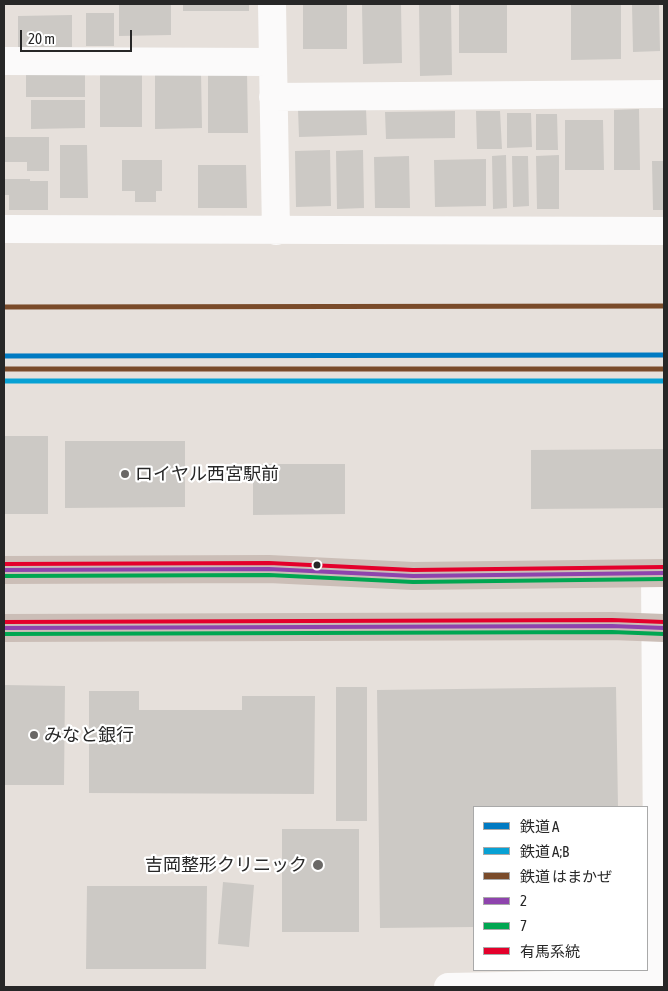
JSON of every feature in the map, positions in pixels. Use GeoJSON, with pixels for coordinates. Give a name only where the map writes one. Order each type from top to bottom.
{"type":"FeatureCollection","features":[{"type":"Feature","properties":{"kind":"highway"},"geometry":{"type":"LineString","coordinates":[[4,570],[269,569],[412,576],[660,574]]}},
{"type":"Feature","properties":{"kind":"highway"},"geometry":{"type":"LineString","coordinates":[[4,628],[582,626],[660,628]]}},
{"type":"Feature","properties":{"kind":"street"},"geometry":{"type":"LineString","coordinates":[[272,4],[276,231]]}},
{"type":"Feature","properties":{"kind":"street"},"geometry":{"type":"LineString","coordinates":[[4,61],[273,62]]}},
{"type":"Feature","properties":{"kind":"street"},"geometry":{"type":"LineString","coordinates":[[273,97],[664,94]]}},
{"type":"Feature","properties":{"kind":"street"},"geometry":{"type":"LineString","coordinates":[[4,230],[664,231]]}},
{"type":"Feature","properties":{"kind":"street"},"geometry":{"type":"LineString","coordinates":[[448,987],[660,985],[660,574]]}},
{"type":"Feature","properties":{"kind":"building"},"geometry":{"type":"Polygon","coordinates":[[[119,4],[171,4],[171,35],[119,36],[119,4]]]}},
{"type":"Feature","properties":{"kind":"building"},"geometry":{"type":"Polygon","coordinates":[[[183,4],[249,4],[249,11],[183,11],[183,4]]]}},
{"type":"Feature","properties":{"kind":"building"},"geometry":{"type":"Polygon","coordinates":[[[303,4],[347,4],[347,49],[303,49],[303,4]]]}},
{"type":"Feature","properties":{"kind":"building"},"geometry":{"type":"Polygon","coordinates":[[[362,4],[401,4],[402,63],[363,64],[362,4]]]}},
{"type":"Feature","properties":{"kind":"building"},"geometry":{"type":"Polygon","coordinates":[[[419,4],[451,4],[452,75],[420,76],[419,4]]]}},
{"type":"Feature","properties":{"kind":"building"},"geometry":{"type":"Polygon","coordinates":[[[459,4],[507,4],[507,53],[459,53],[459,4]]]}},
{"type":"Feature","properties":{"kind":"building"},"geometry":{"type":"Polygon","coordinates":[[[571,4],[621,4],[621,59],[571,60],[571,4]]]}},
{"type":"Feature","properties":{"kind":"building"},"geometry":{"type":"Polygon","coordinates":[[[632,4],[659,4],[660,51],[633,52],[632,4]]]}},
{"type":"Feature","properties":{"kind":"building"},"geometry":{"type":"Polygon","coordinates":[[[86,13],[114,13],[114,46],[86,46],[86,13]]]}},
{"type":"Feature","properties":{"kind":"building"},"geometry":{"type":"Polygon","coordinates":[[[72,15],[72,47],[18,47],[18,16],[72,15]]]}},
{"type":"Feature","properties":{"kind":"building"},"geometry":{"type":"Polygon","coordinates":[[[85,70],[85,97],[26,97],[26,71],[85,70]]]}},
{"type":"Feature","properties":{"kind":"building"},"geometry":{"type":"Polygon","coordinates":[[[155,72],[201,72],[202,128],[155,129],[155,72]]]}},
{"type":"Feature","properties":{"kind":"building"},"geometry":{"type":"Polygon","coordinates":[[[208,72],[247,72],[248,133],[208,133],[208,72]]]}},
{"type":"Feature","properties":{"kind":"building"},"geometry":{"type":"Polygon","coordinates":[[[100,73],[142,73],[142,127],[100,127],[100,73]]]}},
{"type":"Feature","properties":{"kind":"building"},"geometry":{"type":"Polygon","coordinates":[[[31,100],[85,100],[85,128],[31,129],[31,100]]]}},
{"type":"Feature","properties":{"kind":"building"},"geometry":{"type":"Polygon","coordinates":[[[366,108],[367,135],[299,137],[298,109],[366,108]]]}},
{"type":"Feature","properties":{"kind":"building"},"geometry":{"type":"Polygon","coordinates":[[[639,109],[640,170],[614,170],[614,110],[639,109]]]}},
{"type":"Feature","properties":{"kind":"building"},"geometry":{"type":"Polygon","coordinates":[[[455,111],[455,138],[386,139],[385,112],[455,111]]]}},
{"type":"Feature","properties":{"kind":"building"},"geometry":{"type":"Polygon","coordinates":[[[476,111],[500,111],[502,149],[477,149],[476,111]]]}},
{"type":"Feature","properties":{"kind":"building"},"geometry":{"type":"Polygon","coordinates":[[[507,113],[531,113],[532,147],[507,148],[507,113]]]}},
{"type":"Feature","properties":{"kind":"building"},"geometry":{"type":"Polygon","coordinates":[[[536,114],[557,114],[558,150],[536,150],[536,114]]]}},
{"type":"Feature","properties":{"kind":"building"},"geometry":{"type":"Polygon","coordinates":[[[565,120],[603,120],[604,170],[565,170],[565,120]]]}},
{"type":"Feature","properties":{"kind":"building"},"geometry":{"type":"Polygon","coordinates":[[[5,137],[49,137],[49,171],[27,171],[27,162],[5,162],[5,137]]]}},
{"type":"Feature","properties":{"kind":"building"},"geometry":{"type":"Polygon","coordinates":[[[60,145],[87,145],[88,198],[60,198],[60,145]]]}},
{"type":"Feature","properties":{"kind":"building"},"geometry":{"type":"Polygon","coordinates":[[[330,150],[331,206],[296,207],[295,151],[330,150]]]}},
{"type":"Feature","properties":{"kind":"building"},"geometry":{"type":"Polygon","coordinates":[[[363,150],[364,208],[337,209],[336,151],[363,150]]]}},
{"type":"Feature","properties":{"kind":"building"},"geometry":{"type":"Polygon","coordinates":[[[506,155],[507,208],[493,209],[492,156],[506,155]]]}},
{"type":"Feature","properties":{"kind":"building"},"geometry":{"type":"Polygon","coordinates":[[[559,155],[559,209],[537,209],[536,156],[559,155]]]}},
{"type":"Feature","properties":{"kind":"building"},"geometry":{"type":"Polygon","coordinates":[[[409,156],[410,208],[375,208],[374,157],[409,156]]]}},
{"type":"Feature","properties":{"kind":"building"},"geometry":{"type":"Polygon","coordinates":[[[512,156],[528,156],[529,206],[513,207],[512,156]]]}},
{"type":"Feature","properties":{"kind":"building"},"geometry":{"type":"Polygon","coordinates":[[[486,159],[486,206],[435,207],[434,160],[486,159]]]}},
{"type":"Feature","properties":{"kind":"building"},"geometry":{"type":"Polygon","coordinates":[[[122,160],[162,160],[162,191],[156,191],[156,202],[135,202],[135,191],[122,191],[122,160]]]}},
{"type":"Feature","properties":{"kind":"building"},"geometry":{"type":"Polygon","coordinates":[[[652,161],[664,161],[664,210],[653,210],[652,161]]]}},
{"type":"Feature","properties":{"kind":"building"},"geometry":{"type":"Polygon","coordinates":[[[198,165],[246,165],[247,208],[198,208],[198,165]]]}},
{"type":"Feature","properties":{"kind":"building"},"geometry":{"type":"Polygon","coordinates":[[[4,179],[48,181],[48,210],[9,210],[9,195],[5,195],[4,179]]]}},
{"type":"Feature","properties":{"kind":"building"},"geometry":{"type":"Polygon","coordinates":[[[4,436],[48,436],[48,514],[4,514],[4,436]]]}},
{"type":"Feature","properties":{"kind":"building","name":"ロイヤル西宮駅前"},"geometry":{"type":"Polygon","coordinates":[[[65,441],[185,441],[185,507],[65,508],[65,441]]]}},
{"type":"Feature","properties":{"kind":"building"},"geometry":{"type":"Polygon","coordinates":[[[664,449],[664,508],[531,509],[531,450],[664,449]]]}},
{"type":"Feature","properties":{"kind":"building"},"geometry":{"type":"Polygon","coordinates":[[[253,464],[345,464],[345,514],[253,515],[253,464]]]}},
{"type":"Feature","properties":{"kind":"building","name":"みなと銀行"},"geometry":{"type":"Polygon","coordinates":[[[4,685],[65,686],[64,785],[4,785],[4,685]]]}},
{"type":"Feature","properties":{"kind":"building"},"geometry":{"type":"Polygon","coordinates":[[[336,687],[367,687],[367,821],[336,821],[336,687]]]}},
{"type":"Feature","properties":{"kind":"building"},"geometry":{"type":"Polygon","coordinates":[[[616,687],[618,806],[473,806],[473,927],[380,928],[377,690],[616,687]]]}},
{"type":"Feature","properties":{"kind":"building"},"geometry":{"type":"Polygon","coordinates":[[[89,691],[139,691],[139,710],[242,710],[242,696],[315,696],[314,794],[89,793],[89,691]]]}},
{"type":"Feature","properties":{"kind":"building"},"geometry":{"type":"Polygon","coordinates":[[[282,829],[359,829],[359,932],[282,932],[282,829]]]}},
{"type":"Feature","properties":{"kind":"building"},"geometry":{"type":"Polygon","coordinates":[[[223,882],[254,885],[249,947],[218,944],[223,882]]]}},
{"type":"Feature","properties":{"kind":"building"},"geometry":{"type":"Polygon","coordinates":[[[87,886],[207,886],[206,969],[86,969],[87,886]]]}},
{"type":"Feature","properties":{"kind":"rail line","name":"はまかぜ"},"geometry":{"type":"LineString","coordinates":[[4,307],[664,306]]}},
{"type":"Feature","properties":{"kind":"rail line","name":"A"},"geometry":{"type":"LineString","coordinates":[[4,356],[664,355]]}},
{"type":"Feature","properties":{"kind":"rail line","name":"はまかぜ"},"geometry":{"type":"LineString","coordinates":[[4,369],[664,369]]}},
{"type":"Feature","properties":{"kind":"rail line","name":"A;B"},"geometry":{"type":"LineString","coordinates":[[4,381],[664,381]]}},
{"type":"Feature","properties":{"kind":"transit line","name":"有馬系統"},"geometry":{"type":"LineString","coordinates":[[4,564],[269,563],[413,570],[664,567]]}},
{"type":"Feature","properties":{"kind":"transit line","name":"2"},"geometry":{"type":"LineString","coordinates":[[4,570],[269,569],[413,576],[664,573]]}},
{"type":"Feature","properties":{"kind":"transit line","name":"7"},"geometry":{"type":"LineString","coordinates":[[4,576],[269,575],[413,582],[664,579]]}},
{"type":"Feature","properties":{"kind":"transit line","name":"有馬系統"},"geometry":{"type":"LineString","coordinates":[[4,622],[612,620],[664,622]]}},
{"type":"Feature","properties":{"kind":"transit line","name":"2"},"geometry":{"type":"LineString","coordinates":[[4,628],[612,626],[664,628]]}},
{"type":"Feature","properties":{"kind":"transit line","name":"7"},"geometry":{"type":"LineString","coordinates":[[4,634],[612,632],[664,634]]}},
{"type":"Feature","properties":{"kind":"place","name":"ロイヤル西宮駅前"},"geometry":{"type":"Point","coordinates":[125,474]}},
{"type":"Feature","properties":{"kind":"place","name":"みなと銀行"},"geometry":{"type":"Point","coordinates":[34,735]}},
{"type":"Feature","properties":{"kind":"place","name":"吉岡整形クリニック"},"geometry":{"type":"Point","coordinates":[318,865]}}]}
